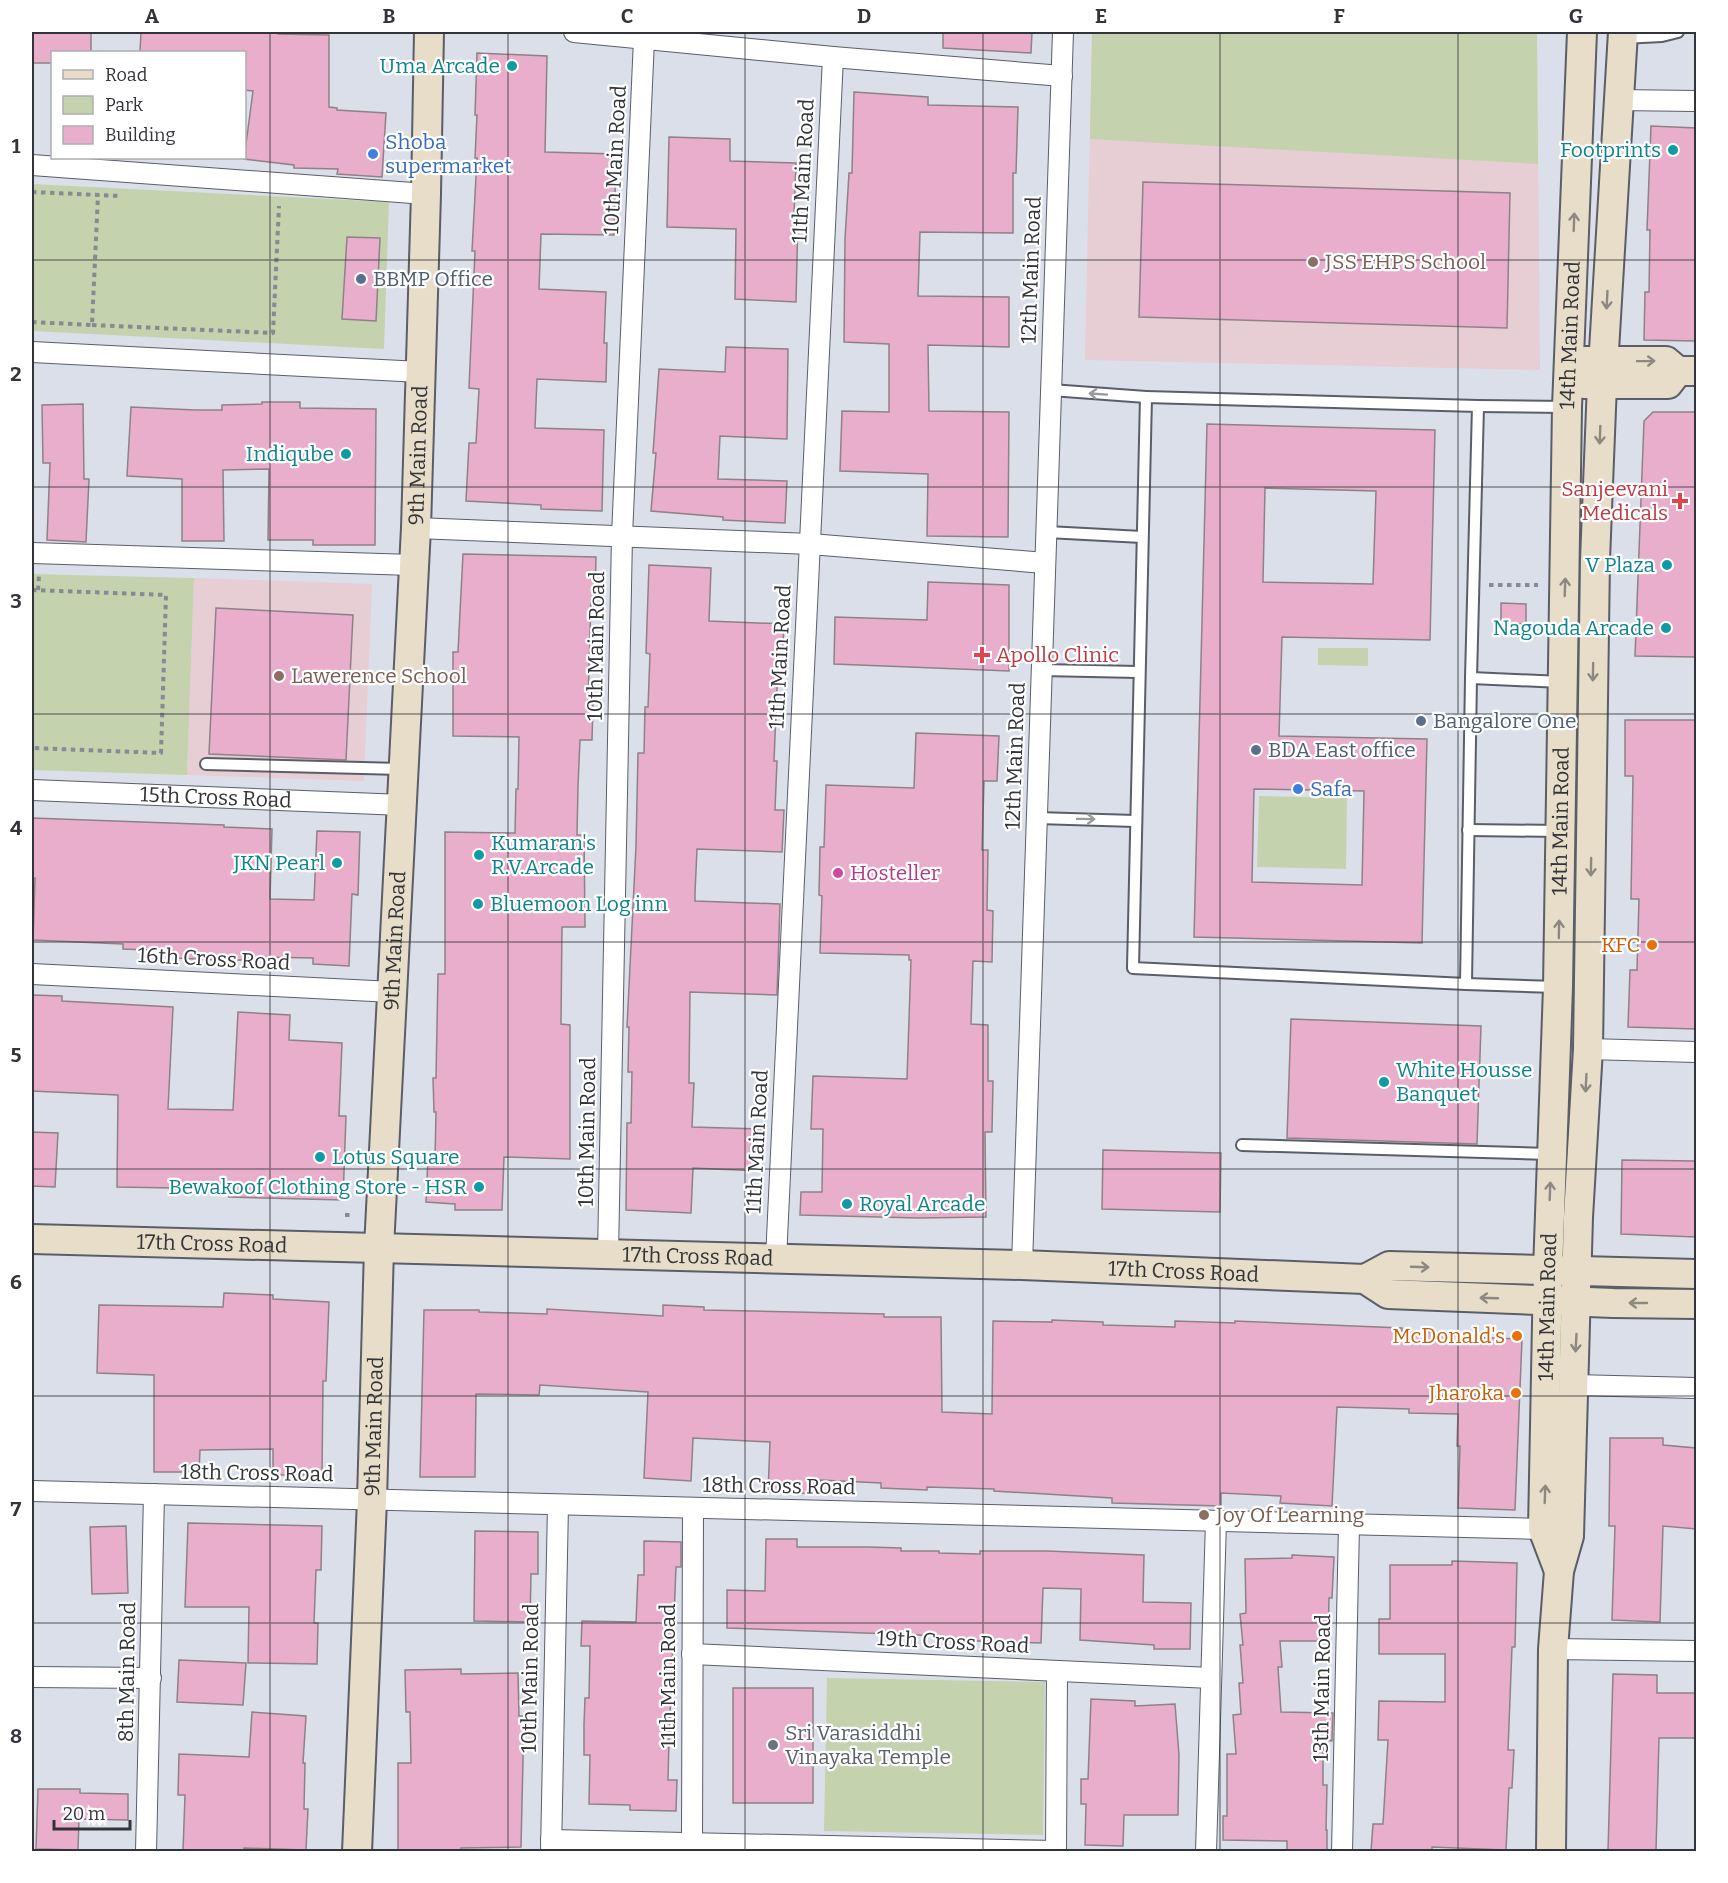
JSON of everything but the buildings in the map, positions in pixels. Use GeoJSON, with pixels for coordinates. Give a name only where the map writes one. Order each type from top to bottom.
{"type":"FeatureCollection","features":[{"type":"Feature","properties":{"kind":"street","name":"9th Main Road"},"geometry":{"type":"LineString","coordinates":[[357,1851],[372,1500],[379,1248],[416,528],[429,32]]}},
{"type":"Feature","properties":{"kind":"street"},"geometry":{"type":"LineString","coordinates":[[574,32],[833,57],[1062,75]]}},
{"type":"Feature","properties":{"kind":"street","name":"12th Main Road"},"geometry":{"type":"LineString","coordinates":[[1022,1265],[1063,32]]}},
{"type":"Feature","properties":{"kind":"street","name":"14th Main Road"},"geometry":{"type":"LineString","coordinates":[[1559,1571],[1534,1529],[1548,1300],[1558,987],[1561,682],[1568,384],[1582,32]]}},
{"type":"Feature","properties":{"kind":"street","name":"14th Main Road"},"geometry":{"type":"LineString","coordinates":[[1551,1851],[1553,1649],[1559,1571],[1569,1536],[1578,1217],[1588,1049],[1595,560],[1622,35]]}},
{"type":"Feature","properties":{"kind":"street","name":"10th Main Road"},"geometry":{"type":"LineString","coordinates":[[608,1254],[622,536],[645,39]]}},
{"type":"Feature","properties":{"kind":"street","name":"11th Main Road"},"geometry":{"type":"LineString","coordinates":[[776,1259],[833,57]]}},
{"type":"Feature","properties":{"kind":"street"},"geometry":{"type":"LineString","coordinates":[[1617,100],[1696,101]]}},
{"type":"Feature","properties":{"kind":"street"},"geometry":{"type":"LineString","coordinates":[[32,165],[426,194]]}},
{"type":"Feature","properties":{"kind":"street"},"geometry":{"type":"LineString","coordinates":[[32,352],[421,372]]}},
{"type":"Feature","properties":{"kind":"street"},"geometry":{"type":"LineString","coordinates":[[1568,384],[1603,372],[1668,384],[1687,371]]}},
{"type":"Feature","properties":{"kind":"street"},"geometry":{"type":"LineString","coordinates":[[416,528],[810,544],[1045,562]]}},
{"type":"Feature","properties":{"kind":"street"},"geometry":{"type":"LineString","coordinates":[[32,553],[413,566]]}},
{"type":"Feature","properties":{"kind":"street","name":"15th Cross Road"},"geometry":{"type":"LineString","coordinates":[[32,790],[403,805]]}},
{"type":"Feature","properties":{"kind":"street","name":"16th Cross Road"},"geometry":{"type":"LineString","coordinates":[[32,974],[393,992]]}},
{"type":"Feature","properties":{"kind":"street"},"geometry":{"type":"LineString","coordinates":[[1588,1049],[1696,1052]]}},
{"type":"Feature","properties":{"kind":"street","name":"17th Cross Road"},"geometry":{"type":"LineString","coordinates":[[32,1239],[1022,1265],[1365,1279],[1388,1294],[1696,1304]]}},
{"type":"Feature","properties":{"kind":"street","name":"17th Cross Road"},"geometry":{"type":"LineString","coordinates":[[1365,1279],[1389,1266],[1696,1274]]}},
{"type":"Feature","properties":{"kind":"street"},"geometry":{"type":"LineString","coordinates":[[1574,1385],[1696,1388]]}},
{"type":"Feature","properties":{"kind":"street","name":"18th Cross Road"},"geometry":{"type":"LineString","coordinates":[[32,1491],[1534,1529]]}},
{"type":"Feature","properties":{"kind":"street","name":"8th Main Road"},"geometry":{"type":"LineString","coordinates":[[146,1851],[154,1494]]}},
{"type":"Feature","properties":{"kind":"street","name":"10th Main Road"},"geometry":{"type":"LineString","coordinates":[[551,1846],[558,1504]]}},
{"type":"Feature","properties":{"kind":"street","name":"11th Main Road"},"geometry":{"type":"LineString","coordinates":[[692,1843],[693,1508]]}},
{"type":"Feature","properties":{"kind":"street"},"geometry":{"type":"LineString","coordinates":[[1206,1851],[1216,1521]]}},
{"type":"Feature","properties":{"kind":"street","name":"13th Main Road"},"geometry":{"type":"LineString","coordinates":[[1342,1851],[1349,1525]]}},
{"type":"Feature","properties":{"kind":"street"},"geometry":{"type":"LineString","coordinates":[[1553,1649],[1696,1651]]}},
{"type":"Feature","properties":{"kind":"street","name":"19th Cross Road"},"geometry":{"type":"LineString","coordinates":[[692,1653],[1211,1678]]}},
{"type":"Feature","properties":{"kind":"street"},"geometry":{"type":"LineString","coordinates":[[551,1846],[692,1843],[1056,1851],[1057,1671]]}},
{"type":"Feature","properties":{"kind":"street"},"geometry":{"type":"LineString","coordinates":[[32,1677],[151,1677]]}},
{"type":"Feature","properties":{"kind":"lane"},"geometry":{"type":"LineString","coordinates":[[1622,35],[1662,36],[1678,32]]}},
{"type":"Feature","properties":{"kind":"lane"},"geometry":{"type":"LineString","coordinates":[[1051,390],[1146,397],[1478,406],[1568,384]]}},
{"type":"Feature","properties":{"kind":"lane"},"geometry":{"type":"LineString","coordinates":[[1146,397],[1132,968],[1558,987]]}},
{"type":"Feature","properties":{"kind":"lane"},"geometry":{"type":"LineString","coordinates":[[1466,984],[1478,406]]}},
{"type":"Feature","properties":{"kind":"lane"},"geometry":{"type":"LineString","coordinates":[[1047,532],[1142,537]]}},
{"type":"Feature","properties":{"kind":"lane"},"geometry":{"type":"LineString","coordinates":[[1042,670],[1138,672]]}},
{"type":"Feature","properties":{"kind":"lane"},"geometry":{"type":"LineString","coordinates":[[1471,678],[1561,682]]}},
{"type":"Feature","properties":{"kind":"lane"},"geometry":{"type":"LineString","coordinates":[[206,764],[405,769]]}},
{"type":"Feature","properties":{"kind":"lane"},"geometry":{"type":"LineString","coordinates":[[1037,818],[1135,820]]}},
{"type":"Feature","properties":{"kind":"lane"},"geometry":{"type":"LineString","coordinates":[[1468,830],[1561,831]]}},
{"type":"Feature","properties":{"kind":"lane"},"geometry":{"type":"LineString","coordinates":[[1242,1145],[1552,1154]]}},
{"type":"Feature","properties":{"kind":"path"},"geometry":{"type":"LineString","coordinates":[[32,192],[132,197]]}},
{"type":"Feature","properties":{"kind":"path"},"geometry":{"type":"LineString","coordinates":[[92,325],[98,195]]}},
{"type":"Feature","properties":{"kind":"path"},"geometry":{"type":"LineString","coordinates":[[32,322],[273,333],[279,204]]}},
{"type":"Feature","properties":{"kind":"path"},"geometry":{"type":"LineString","coordinates":[[1473,585],[1540,585]]}},
{"type":"Feature","properties":{"kind":"path"},"geometry":{"type":"LineString","coordinates":[[32,590],[166,595],[161,753],[32,748]]}},
{"type":"Feature","properties":{"kind":"path"},"geometry":{"type":"LineString","coordinates":[[350,676],[373,677]]}},
{"type":"Feature","properties":{"kind":"path"},"geometry":{"type":"LineString","coordinates":[[345,1215],[352,1215]]}},
{"type":"Feature","properties":{"kind":"shaded area","name":"JSS EHPS School"},"geometry":{"type":"Polygon","coordinates":[[[1092,32],[1537,32],[1540,370],[1085,360],[1092,32]]]}},
{"type":"Feature","properties":{"kind":"shaded area","name":"Lawerence School"},"geometry":{"type":"Polygon","coordinates":[[[194,578],[372,584],[364,781],[187,775],[194,578]]]}},
{"type":"Feature","properties":{"kind":"green space"},"geometry":{"type":"Polygon","coordinates":[[[1092,32],[1537,32],[1538,164],[1090,139],[1092,32]]]}},
{"type":"Feature","properties":{"kind":"green space"},"geometry":{"type":"Polygon","coordinates":[[[32,184],[389,202],[384,349],[32,331],[32,184]]]}},
{"type":"Feature","properties":{"kind":"green space"},"geometry":{"type":"Polygon","coordinates":[[[32,574],[194,578],[187,775],[32,770],[32,574]]]}},
{"type":"Feature","properties":{"kind":"green space"},"geometry":{"type":"Polygon","coordinates":[[[1318,648],[1368,648],[1368,666],[1318,665],[1318,648]]]}},
{"type":"Feature","properties":{"kind":"green space"},"geometry":{"type":"Polygon","coordinates":[[[1259,796],[1347,798],[1346,869],[1257,867],[1259,796]]]}},
{"type":"Feature","properties":{"kind":"green space"},"geometry":{"type":"Polygon","coordinates":[[[827,1678],[1045,1682],[1043,1835],[824,1831],[827,1678]]]}},
{"type":"Feature","properties":{"kind":"place","name":"Uma Arcade"},"geometry":{"type":"Point","coordinates":[512,66]}},
{"type":"Feature","properties":{"kind":"place","name":"Footprints"},"geometry":{"type":"Point","coordinates":[1673,150]}},
{"type":"Feature","properties":{"kind":"place","name":"Shoba supermarket"},"geometry":{"type":"Point","coordinates":[373,154]}},
{"type":"Feature","properties":{"kind":"place","name":"JSS EHPS School"},"geometry":{"type":"Point","coordinates":[1313,262]}},
{"type":"Feature","properties":{"kind":"place","name":"BBMP Office"},"geometry":{"type":"Point","coordinates":[361,279]}},
{"type":"Feature","properties":{"kind":"place","name":"Indiqube"},"geometry":{"type":"Point","coordinates":[346,454]}},
{"type":"Feature","properties":{"kind":"place","name":"Sanjeevani Medicals"},"geometry":{"type":"Point","coordinates":[1680,501]}},
{"type":"Feature","properties":{"kind":"place","name":"V Plaza"},"geometry":{"type":"Point","coordinates":[1667,565]}},
{"type":"Feature","properties":{"kind":"place","name":"Nagouda Arcade"},"geometry":{"type":"Point","coordinates":[1666,628]}},
{"type":"Feature","properties":{"kind":"place","name":"Apollo Clinic"},"geometry":{"type":"Point","coordinates":[982,655]}},
{"type":"Feature","properties":{"kind":"place","name":"Lawerence School"},"geometry":{"type":"Point","coordinates":[279,676]}},
{"type":"Feature","properties":{"kind":"place","name":"Bangalore One"},"geometry":{"type":"Point","coordinates":[1421,721]}},
{"type":"Feature","properties":{"kind":"place","name":"BDA East office"},"geometry":{"type":"Point","coordinates":[1256,750]}},
{"type":"Feature","properties":{"kind":"place","name":"Safa"},"geometry":{"type":"Point","coordinates":[1298,789]}},
{"type":"Feature","properties":{"kind":"place","name":"Kumaran's R.V.Arcade"},"geometry":{"type":"Point","coordinates":[479,855]}},
{"type":"Feature","properties":{"kind":"place","name":"JKN Pearl"},"geometry":{"type":"Point","coordinates":[337,863]}},
{"type":"Feature","properties":{"kind":"place","name":"Hosteller"},"geometry":{"type":"Point","coordinates":[838,873]}},
{"type":"Feature","properties":{"kind":"place","name":"Bluemoon Log inn"},"geometry":{"type":"Point","coordinates":[478,904]}},
{"type":"Feature","properties":{"kind":"place","name":"KFC"},"geometry":{"type":"Point","coordinates":[1652,945]}},
{"type":"Feature","properties":{"kind":"place","name":"White Housse Banquet"},"geometry":{"type":"Point","coordinates":[1384,1082]}},
{"type":"Feature","properties":{"kind":"place","name":"Lotus Square"},"geometry":{"type":"Point","coordinates":[320,1157]}},
{"type":"Feature","properties":{"kind":"place","name":"Bewakoof Clothing Store - HSR"},"geometry":{"type":"Point","coordinates":[479,1187]}},
{"type":"Feature","properties":{"kind":"place","name":"Royal Arcade"},"geometry":{"type":"Point","coordinates":[847,1204]}},
{"type":"Feature","properties":{"kind":"place","name":"McDonald's"},"geometry":{"type":"Point","coordinates":[1517,1336]}},
{"type":"Feature","properties":{"kind":"place","name":"Jharoka"},"geometry":{"type":"Point","coordinates":[1516,1393]}},
{"type":"Feature","properties":{"kind":"place","name":"Joy Of Learning"},"geometry":{"type":"Point","coordinates":[1204,1515]}},
{"type":"Feature","properties":{"kind":"place","name":"Sri Varasiddhi Vinayaka Temple"},"geometry":{"type":"Point","coordinates":[773,1745]}}]}
